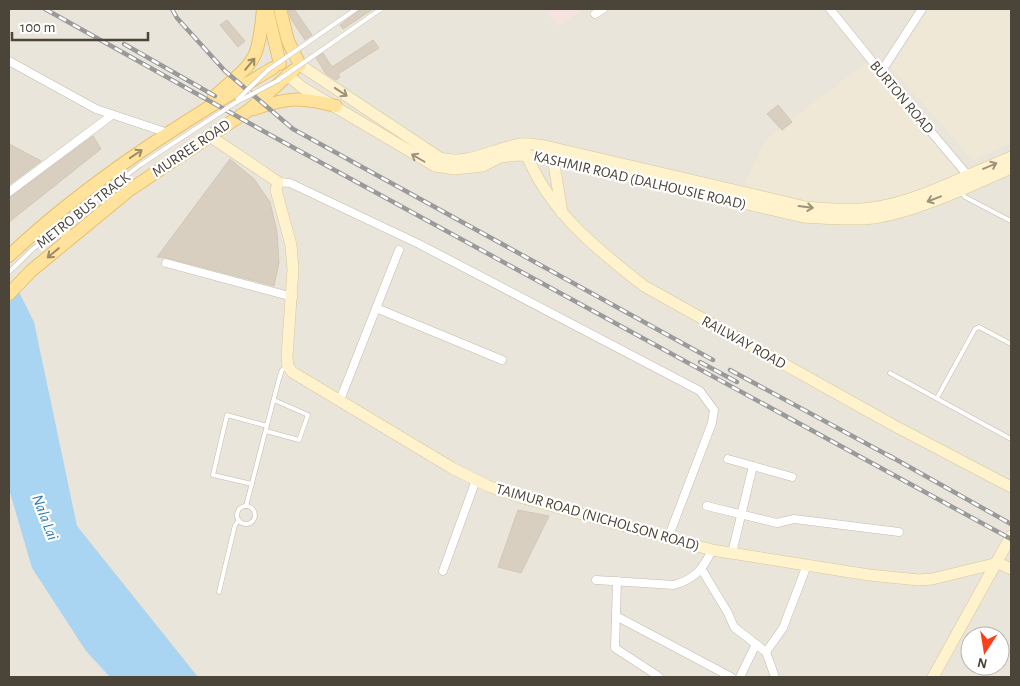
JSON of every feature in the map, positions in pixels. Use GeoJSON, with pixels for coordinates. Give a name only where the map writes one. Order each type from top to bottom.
{"type":"FeatureCollection","features":[{"type":"Feature","properties":{"kind":"main road"},"geometry":{"type":"LineString","coordinates":[[188,120],[254,60],[260,43],[263,9]]}},
{"type":"Feature","properties":{"kind":"main road"},"geometry":{"type":"LineString","coordinates":[[267,9],[280,64]]}},
{"type":"Feature","properties":{"kind":"main road"},"geometry":{"type":"LineString","coordinates":[[280,9],[288,41],[300,65]]}},
{"type":"Feature","properties":{"kind":"main road","name":"MURREE ROAD"},"geometry":{"type":"LineString","coordinates":[[12,252],[110,172],[188,120],[280,64],[357,9]]}},
{"type":"Feature","properties":{"kind":"main road","name":"MURREE ROAD"},"geometry":{"type":"LineString","coordinates":[[9,294],[70,238],[128,191],[208,135],[249,110],[287,75],[380,9]]}},
{"type":"Feature","properties":{"kind":"main road"},"geometry":{"type":"LineString","coordinates":[[249,110],[283,99],[297,98],[336,106]]}},
{"type":"Feature","properties":{"kind":"main road"},"geometry":{"type":"LineString","coordinates":[[52,219],[70,238]]}},
{"type":"Feature","properties":{"kind":"street"},"geometry":{"type":"LineString","coordinates":[[595,14],[603,9]]}},
{"type":"Feature","properties":{"kind":"street","name":"BURTON ROAD"},"geometry":{"type":"LineString","coordinates":[[830,9],[971,180]]}},
{"type":"Feature","properties":{"kind":"street"},"geometry":{"type":"LineString","coordinates":[[881,72],[922,9]]}},
{"type":"Feature","properties":{"kind":"street"},"geometry":{"type":"LineString","coordinates":[[9,61],[112,116],[168,133]]}},
{"type":"Feature","properties":{"kind":"street","name":"KASHMIR ROAD (DALHOUSIE ROAD)"},"geometry":{"type":"LineString","coordinates":[[300,65],[440,158],[451,161],[525,149],[554,153],[806,207],[849,209],[879,206],[956,186],[1011,168]]}},
{"type":"Feature","properties":{"kind":"street","name":"KASHMIR ROAD (DALHOUSIE ROAD)"},"geometry":{"type":"LineString","coordinates":[[287,75],[303,88],[336,106],[419,159],[435,166],[455,169],[484,166],[500,157],[525,149]]}},
{"type":"Feature","properties":{"kind":"street"},"geometry":{"type":"LineString","coordinates":[[9,192],[112,116]]}},
{"type":"Feature","properties":{"kind":"street"},"geometry":{"type":"LineString","coordinates":[[208,135],[278,182],[290,183],[419,244],[700,391],[714,410],[712,423],[668,538]]}},
{"type":"Feature","properties":{"kind":"street","name":"RAILWAY ROAD"},"geometry":{"type":"LineString","coordinates":[[525,149],[535,173],[562,214],[612,261],[644,286],[893,425],[1011,487]]}},
{"type":"Feature","properties":{"kind":"street"},"geometry":{"type":"LineString","coordinates":[[554,153],[562,214]]}},
{"type":"Feature","properties":{"kind":"street","name":"KASHMIR ROAD (DALHOUSIE ROAD)"},"geometry":{"type":"LineString","coordinates":[[971,180],[1011,157]]}},
{"type":"Feature","properties":{"kind":"street"},"geometry":{"type":"LineString","coordinates":[[278,182],[276,190],[291,245],[293,297],[288,338],[288,366]]}},
{"type":"Feature","properties":{"kind":"street"},"geometry":{"type":"LineString","coordinates":[[340,400],[399,250]]}},
{"type":"Feature","properties":{"kind":"street"},"geometry":{"type":"LineString","coordinates":[[166,263],[293,297]]}},
{"type":"Feature","properties":{"kind":"street"},"geometry":{"type":"LineString","coordinates":[[376,308],[502,360]]}},
{"type":"Feature","properties":{"kind":"street","name":"TAIMUR ROAD (NICHOLSON ROAD)"},"geometry":{"type":"LineString","coordinates":[[288,366],[292,372],[476,480],[520,497],[712,550],[806,565],[919,580],[932,579],[998,563]]}},
{"type":"Feature","properties":{"kind":"street"},"geometry":{"type":"LineString","coordinates":[[728,459],[792,477]]}},
{"type":"Feature","properties":{"kind":"street"},"geometry":{"type":"LineString","coordinates":[[732,553],[753,466]]}},
{"type":"Feature","properties":{"kind":"street"},"geometry":{"type":"LineString","coordinates":[[443,571],[476,480]]}},
{"type":"Feature","properties":{"kind":"street"},"geometry":{"type":"LineString","coordinates":[[707,506],[777,523],[794,519],[898,532]]}},
{"type":"Feature","properties":{"kind":"street"},"geometry":{"type":"LineString","coordinates":[[933,677],[998,563],[1011,536]]}},
{"type":"Feature","properties":{"kind":"street"},"geometry":{"type":"LineString","coordinates":[[596,580],[674,585],[687,582],[702,570],[712,550]]}},
{"type":"Feature","properties":{"kind":"street"},"geometry":{"type":"LineString","coordinates":[[998,563],[1011,569]]}},
{"type":"Feature","properties":{"kind":"street"},"geometry":{"type":"LineString","coordinates":[[766,652],[783,628],[806,565]]}},
{"type":"Feature","properties":{"kind":"street"},"geometry":{"type":"LineString","coordinates":[[702,570],[728,613],[734,628],[766,652],[775,677]]}},
{"type":"Feature","properties":{"kind":"street"},"geometry":{"type":"LineString","coordinates":[[616,581],[614,648],[657,677]]}},
{"type":"Feature","properties":{"kind":"street"},"geometry":{"type":"LineString","coordinates":[[616,616],[732,677]]}},
{"type":"Feature","properties":{"kind":"street"},"geometry":{"type":"LineString","coordinates":[[740,677],[756,644]]}},
{"type":"Feature","properties":{"kind":"lane","name":"METRO BUS TRACK"},"geometry":{"type":"LineString","coordinates":[[235,103],[268,70],[357,9]]}},
{"type":"Feature","properties":{"kind":"lane","name":"METRO BUS TRACK"},"geometry":{"type":"LineString","coordinates":[[9,272],[33,249],[140,165],[235,103],[277,81],[380,9]]}},
{"type":"Feature","properties":{"kind":"lane"},"geometry":{"type":"LineString","coordinates":[[956,186],[965,197],[1011,221]]}},
{"type":"Feature","properties":{"kind":"lane"},"geometry":{"type":"LineString","coordinates":[[937,398],[977,327],[1011,344]]}},
{"type":"Feature","properties":{"kind":"lane"},"geometry":{"type":"LineString","coordinates":[[219,592],[235,525],[239,520],[238,511],[246,506],[282,370],[288,366]]}},
{"type":"Feature","properties":{"kind":"lane"},"geometry":{"type":"LineString","coordinates":[[890,373],[1011,439]]}},
{"type":"Feature","properties":{"kind":"lane"},"geometry":{"type":"LineString","coordinates":[[252,484],[213,475],[228,416],[299,440],[308,415],[274,400]]}},
{"type":"Feature","properties":{"kind":"lane"},"geometry":{"type":"LineString","coordinates":[[239,520],[248,524],[255,517],[254,512],[246,506]]}},
{"type":"Feature","properties":{"kind":"shaded area"},"geometry":{"type":"Polygon","coordinates":[[[9,9],[1011,9],[1011,677],[9,677],[9,9]]]}},
{"type":"Feature","properties":{"kind":"shaded area"},"geometry":{"type":"Polygon","coordinates":[[[544,9],[583,9],[559,26],[544,9]]]}},
{"type":"Feature","properties":{"kind":"shaded area"},"geometry":{"type":"Polygon","coordinates":[[[928,9],[1011,9],[1011,143],[973,160],[891,68],[928,9]]]}},
{"type":"Feature","properties":{"kind":"shaded area"},"geometry":{"type":"Polygon","coordinates":[[[870,60],[968,175],[926,192],[849,209],[740,193],[766,139],[870,60]]]}},
{"type":"Feature","properties":{"kind":"water","name":"Nala Lai"},"geometry":{"type":"Polygon","coordinates":[[[14,282],[34,322],[77,526],[198,677],[110,677],[86,651],[32,568],[9,489],[9,286],[14,282]]]}},
{"type":"Feature","properties":{"kind":"building"},"geometry":{"type":"Polygon","coordinates":[[[288,9],[294,9],[312,35],[305,40],[291,19],[288,9]]]}},
{"type":"Feature","properties":{"kind":"building"},"geometry":{"type":"Polygon","coordinates":[[[361,9],[373,9],[343,29],[340,25],[361,9]]]}},
{"type":"Feature","properties":{"kind":"building"},"geometry":{"type":"Polygon","coordinates":[[[227,20],[245,41],[238,47],[220,25],[227,20]]]}},
{"type":"Feature","properties":{"kind":"building"},"geometry":{"type":"Polygon","coordinates":[[[373,40],[379,48],[338,74],[340,77],[336,80],[326,74],[316,58],[323,53],[332,67],[373,40]]]}},
{"type":"Feature","properties":{"kind":"building"},"geometry":{"type":"Polygon","coordinates":[[[778,105],[792,122],[782,130],[767,114],[778,105]]]}},
{"type":"Feature","properties":{"kind":"building"},"geometry":{"type":"Polygon","coordinates":[[[93,136],[101,149],[9,222],[9,198],[93,136]]]}},
{"type":"Feature","properties":{"kind":"building"},"geometry":{"type":"Polygon","coordinates":[[[9,144],[41,161],[9,185],[9,144]]]}},
{"type":"Feature","properties":{"kind":"building"},"geometry":{"type":"Polygon","coordinates":[[[230,159],[254,179],[270,202],[277,232],[279,263],[274,286],[157,257],[230,159]]]}},
{"type":"Feature","properties":{"kind":"building"},"geometry":{"type":"Polygon","coordinates":[[[518,510],[549,516],[521,573],[498,567],[518,510]]]}},
{"type":"Feature","properties":{"kind":"railway"},"geometry":{"type":"LineString","coordinates":[[45,9],[274,137],[1011,539]]}},
{"type":"Feature","properties":{"kind":"railway"},"geometry":{"type":"LineString","coordinates":[[172,9],[177,18],[225,71],[293,129],[713,360]]}},
{"type":"Feature","properties":{"kind":"railway"},"geometry":{"type":"LineString","coordinates":[[124,44],[215,96]]}},
{"type":"Feature","properties":{"kind":"railway"},"geometry":{"type":"LineString","coordinates":[[700,362],[737,382]]}},
{"type":"Feature","properties":{"kind":"railway"},"geometry":{"type":"LineString","coordinates":[[730,370],[893,458]]}},
{"type":"Feature","properties":{"kind":"railway"},"geometry":{"type":"LineString","coordinates":[[888,455],[1011,524]]}}]}
